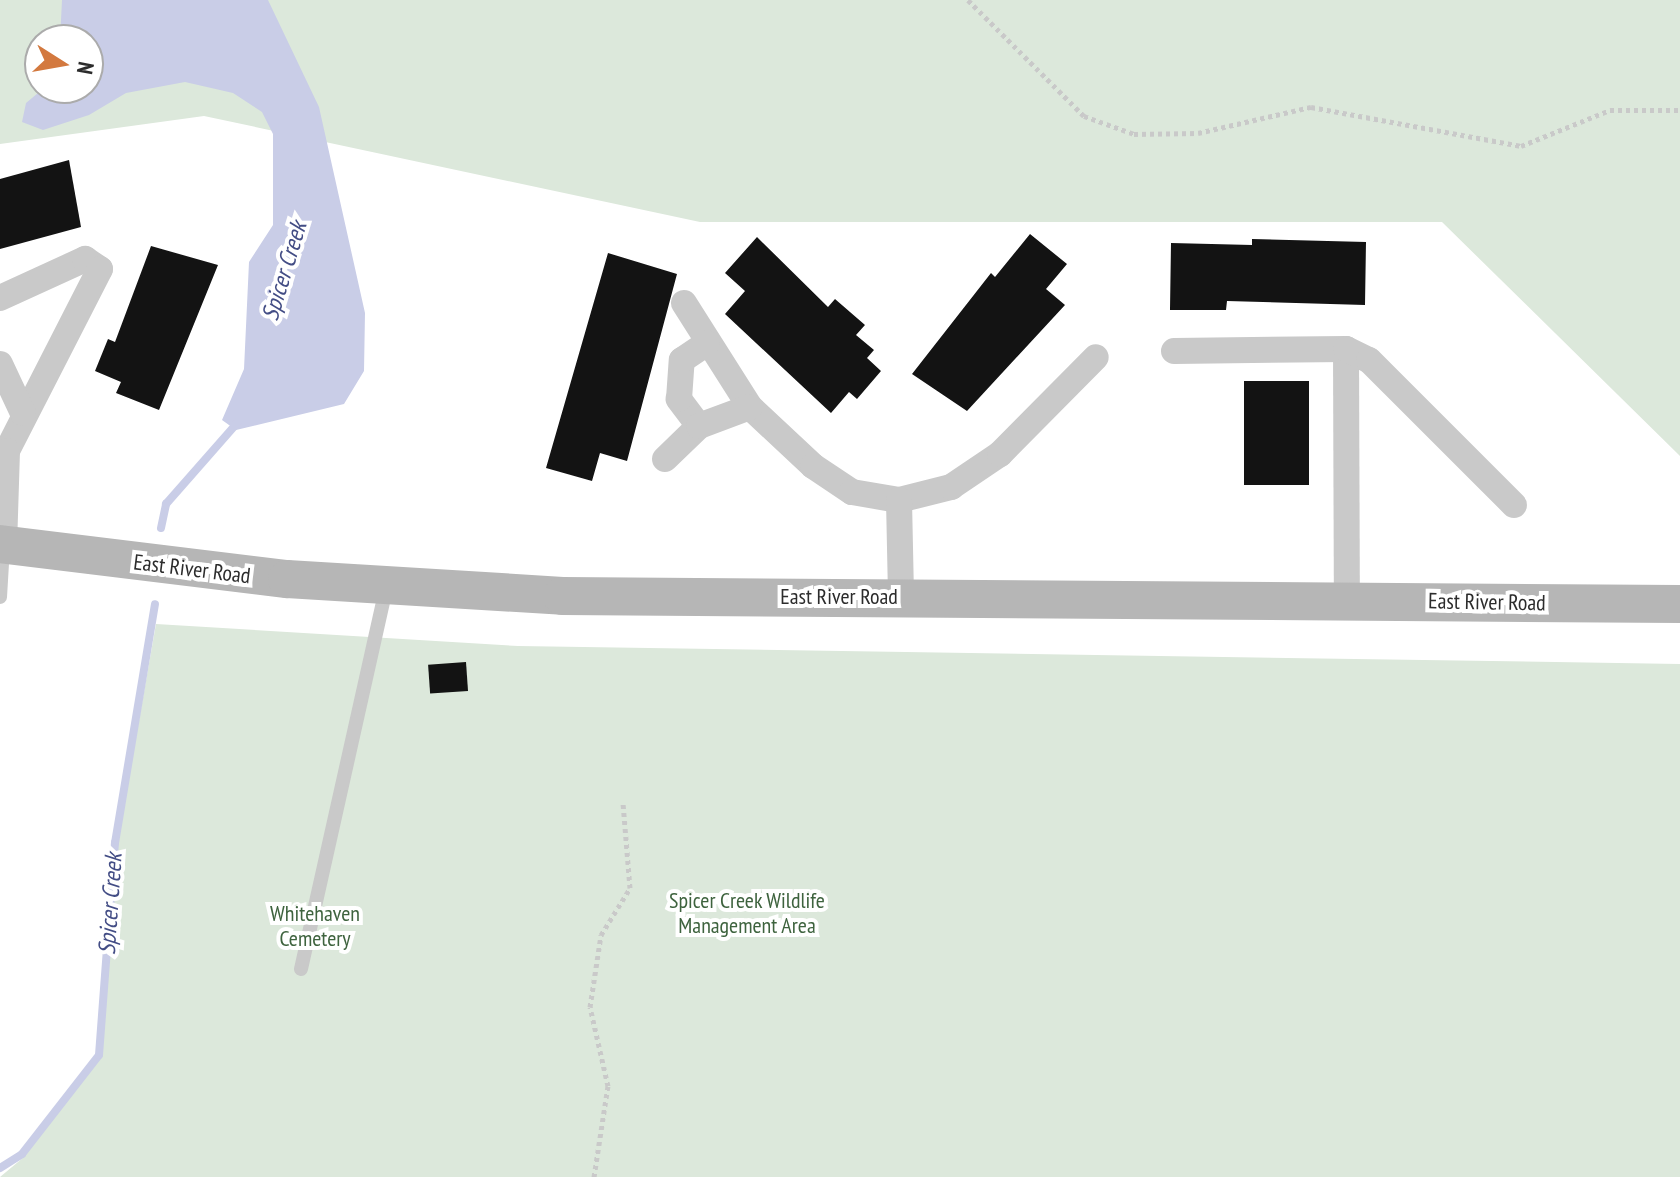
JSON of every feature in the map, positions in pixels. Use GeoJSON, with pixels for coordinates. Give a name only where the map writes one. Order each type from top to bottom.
{"type":"FeatureCollection","features":[{"type":"Feature","properties":{"kind":"main road","name":"East River Road"},"geometry":{"type":"LineString","coordinates":[[2,545],[386,588],[562,596],[1680,604]]}},
{"type":"Feature","properties":{"kind":"street"},"geometry":{"type":"LineString","coordinates":[[0,298],[85,259],[100,269],[3,450],[2,545]]}},
{"type":"Feature","properties":{"kind":"street"},"geometry":{"type":"LineString","coordinates":[[684,303],[750,407],[813,466],[852,492],[899,500],[951,487],[1000,454],[1096,357]]}},
{"type":"Feature","properties":{"kind":"street"},"geometry":{"type":"LineString","coordinates":[[699,426],[679,399],[682,360],[707,343]]}},
{"type":"Feature","properties":{"kind":"street"},"geometry":{"type":"LineString","coordinates":[[1174,351],[1346,349],[1369,360],[1514,505]]}},
{"type":"Feature","properties":{"kind":"street"},"geometry":{"type":"LineString","coordinates":[[1346,349],[1347,601]]}},
{"type":"Feature","properties":{"kind":"street"},"geometry":{"type":"LineString","coordinates":[[0,364],[23,413]]}},
{"type":"Feature","properties":{"kind":"street"},"geometry":{"type":"LineString","coordinates":[[665,459],[699,426],[750,407]]}},
{"type":"Feature","properties":{"kind":"street"},"geometry":{"type":"LineString","coordinates":[[899,500],[901,597]]}},
{"type":"Feature","properties":{"kind":"lane"},"geometry":{"type":"LineString","coordinates":[[0,597],[2,545]]}},
{"type":"Feature","properties":{"kind":"lane"},"geometry":{"type":"LineString","coordinates":[[301,969],[386,588]]}},
{"type":"Feature","properties":{"kind":"path"},"geometry":{"type":"LineString","coordinates":[[968,0],[1084,116],[1134,134],[1198,133],[1311,107],[1521,146],[1610,110],[1680,110]]}},
{"type":"Feature","properties":{"kind":"path"},"geometry":{"type":"LineString","coordinates":[[594,1177],[608,1086],[590,1007],[601,935],[630,888],[623,803]]}},
{"type":"Feature","properties":{"kind":"green space"},"geometry":{"type":"Polygon","coordinates":[[[0,0],[1680,0],[1680,456],[1442,222],[700,222],[204,116],[0,144],[0,0]]]}},
{"type":"Feature","properties":{"kind":"green space","name":"Spicer Creek Wildlife Management Area"},"geometry":{"type":"Polygon","coordinates":[[[156,624],[518,646],[1680,664],[1680,1177],[0,1177],[24,1157],[101,1057],[117,845],[156,624]]]}},
{"type":"Feature","properties":{"kind":"water"},"geometry":{"type":"Polygon","coordinates":[[[62,0],[268,0],[319,107],[365,313],[364,371],[344,404],[236,430],[222,420],[244,369],[249,262],[273,225],[273,134],[262,112],[233,93],[185,82],[126,93],[89,115],[43,130],[22,122],[26,104],[104,104],[104,24],[61,24],[62,0]]]}},
{"type":"Feature","properties":{"kind":"building"},"geometry":{"type":"Polygon","coordinates":[[[69,160],[81,227],[0,249],[0,179],[69,160]]]}},
{"type":"Feature","properties":{"kind":"building"},"geometry":{"type":"Polygon","coordinates":[[[1030,234],[1067,264],[1046,289],[1065,305],[967,411],[912,374],[991,273],[995,277],[1030,234]]]}},
{"type":"Feature","properties":{"kind":"building"},"geometry":{"type":"Polygon","coordinates":[[[757,237],[828,307],[835,299],[865,325],[856,335],[874,350],[867,358],[881,371],[857,399],[849,392],[831,413],[725,314],[745,291],[725,273],[757,237]]]}},
{"type":"Feature","properties":{"kind":"building"},"geometry":{"type":"Polygon","coordinates":[[[1252,239],[1366,242],[1365,305],[1227,301],[1226,310],[1170,310],[1171,243],[1252,245],[1252,239]]]}},
{"type":"Feature","properties":{"kind":"building"},"geometry":{"type":"Polygon","coordinates":[[[151,246],[218,265],[159,410],[116,393],[121,382],[95,371],[108,339],[115,342],[151,246]]]}},
{"type":"Feature","properties":{"kind":"building"},"geometry":{"type":"Polygon","coordinates":[[[608,253],[677,274],[627,461],[600,453],[592,481],[546,468],[608,253]]]}},
{"type":"Feature","properties":{"kind":"building"},"geometry":{"type":"Polygon","coordinates":[[[1244,381],[1309,381],[1309,485],[1244,485],[1244,381]]]}},
{"type":"Feature","properties":{"kind":"building"},"geometry":{"type":"Polygon","coordinates":[[[466,662],[468,691],[430,694],[428,665],[466,662]]]}},
{"type":"Feature","properties":{"kind":"waterway","name":"Spicer Creek"},"geometry":{"type":"LineString","coordinates":[[161,528],[166,504],[238,422]]}},
{"type":"Feature","properties":{"kind":"waterway","name":"Spicer Creek"},"geometry":{"type":"LineString","coordinates":[[0,1168],[22,1154],[99,1055],[115,843],[155,604]]}},
{"type":"Feature","properties":{"kind":"park label","name":"Whitehaven Cemetery"},"geometry":{"type":"Point","coordinates":[315,926]}}]}
